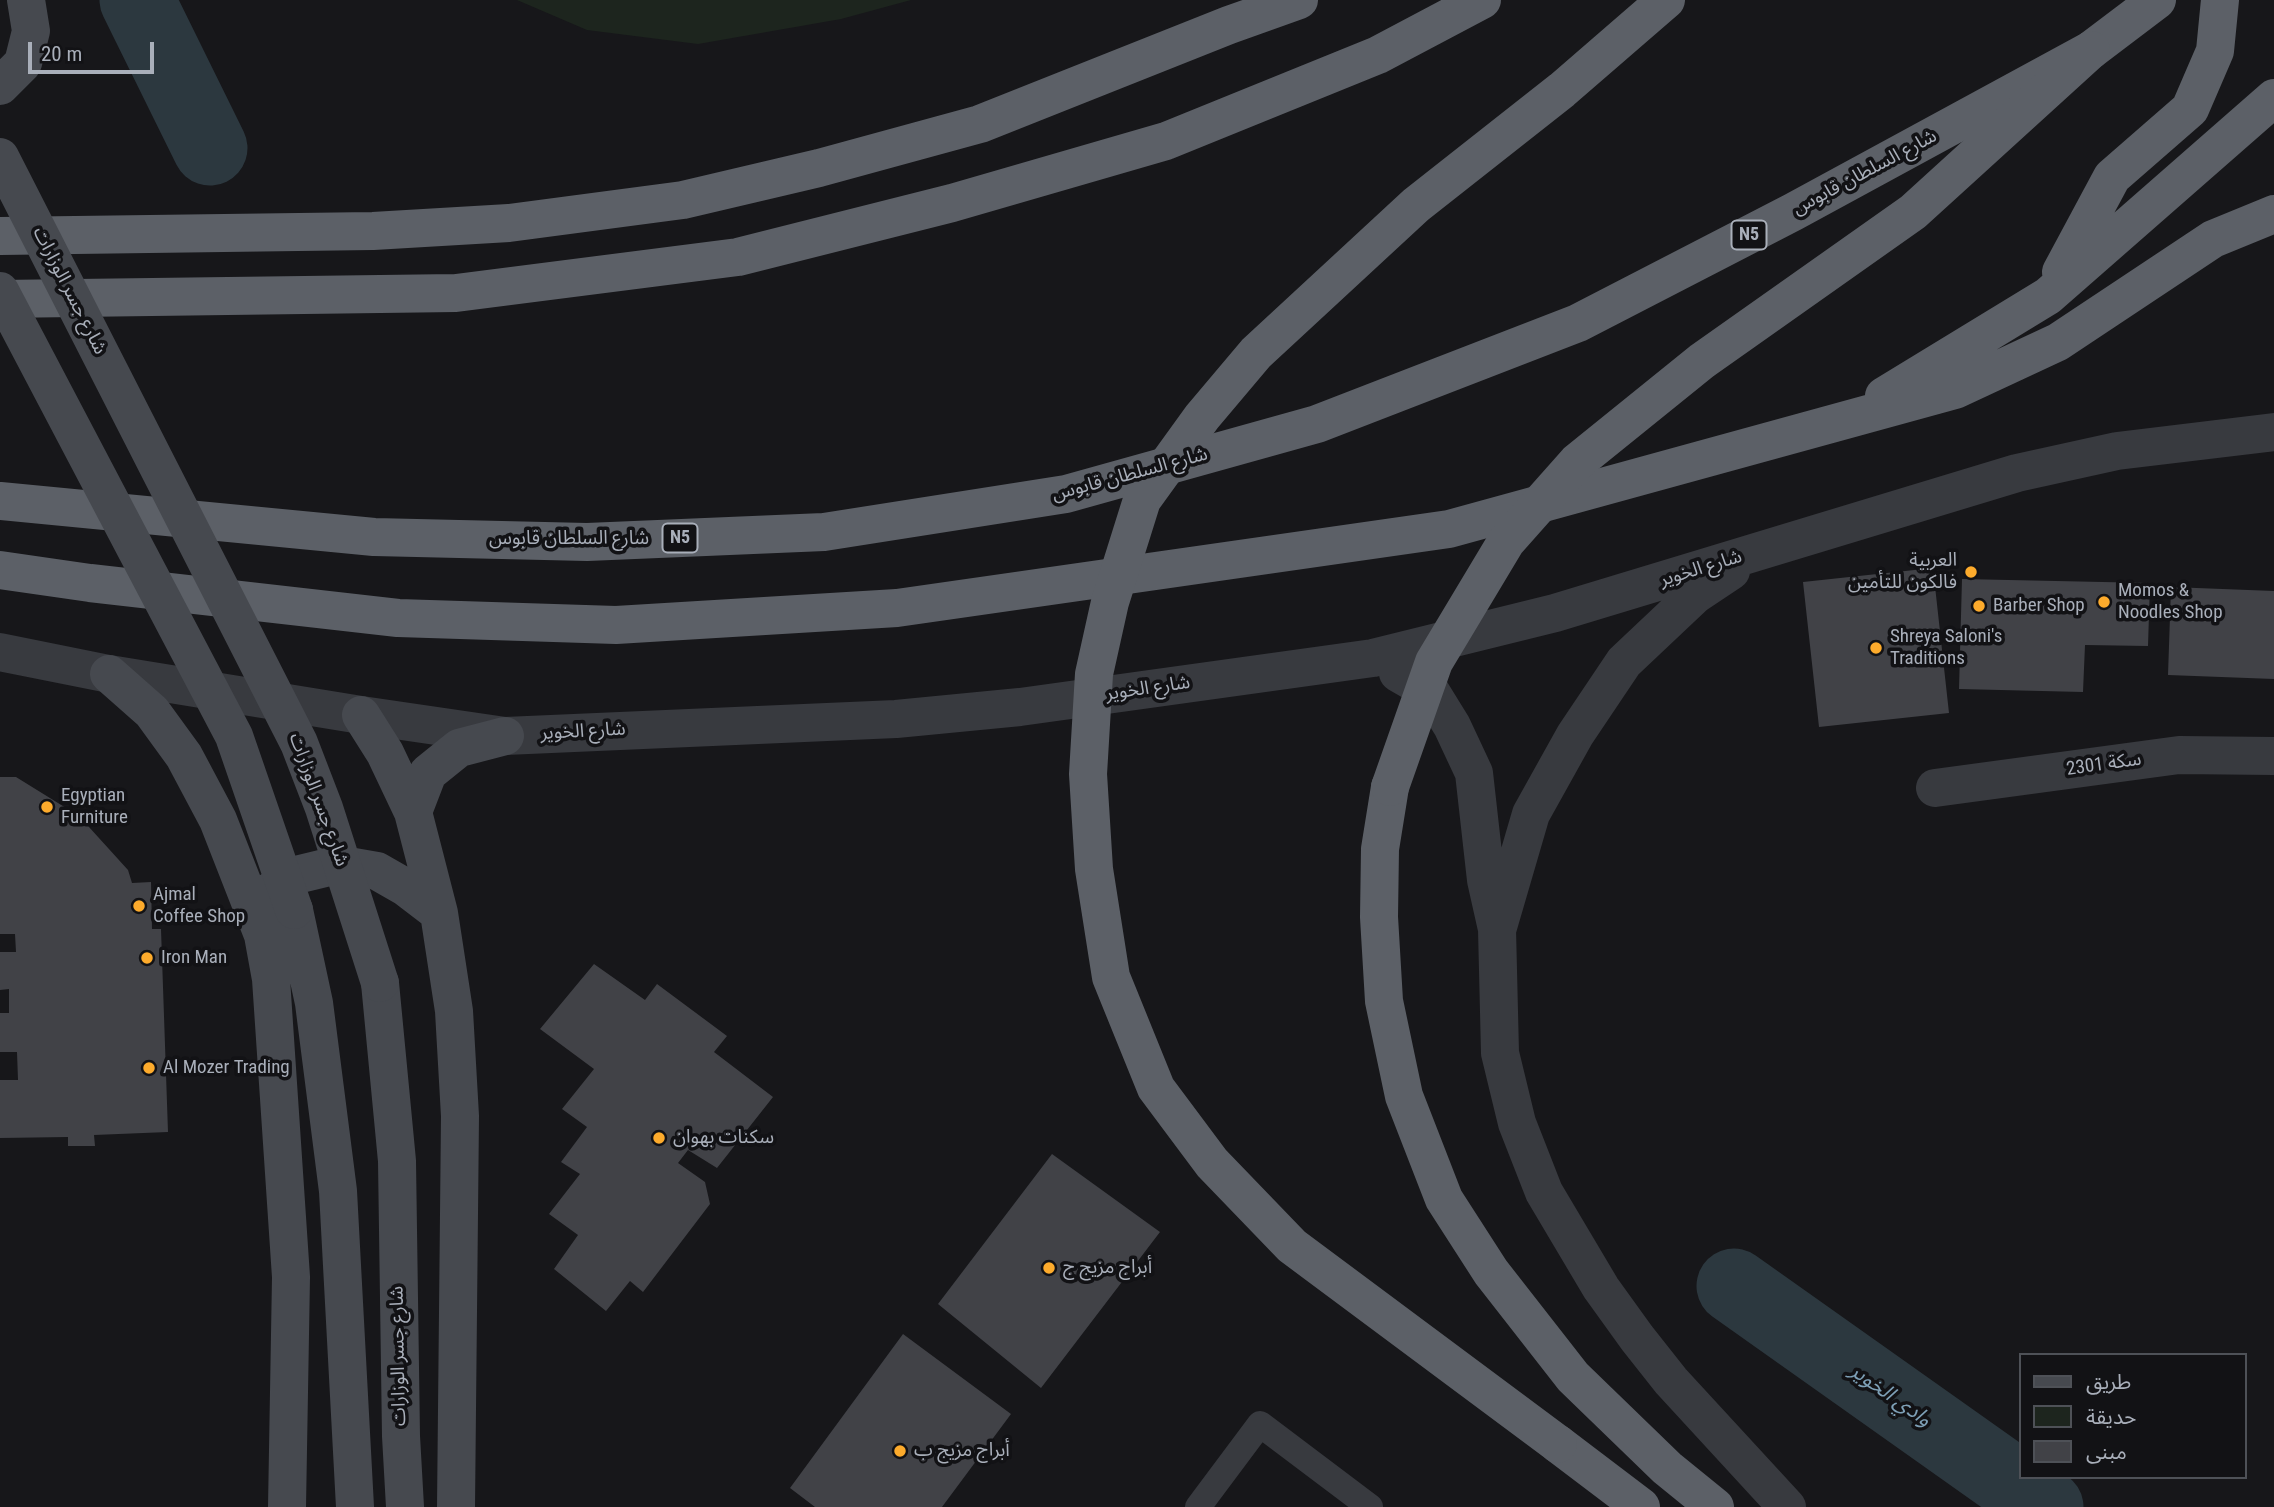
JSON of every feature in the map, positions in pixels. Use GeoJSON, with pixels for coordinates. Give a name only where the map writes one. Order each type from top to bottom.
{"type":"FeatureCollection","features":[{"type":"Feature","properties":{"kind":"highway"},"geometry":{"type":"LineString","coordinates":[[1229,25],[1269,0]]}},
{"type":"Feature","properties":{"kind":"highway"},"geometry":{"type":"LineString","coordinates":[[0,236],[386,230],[509,223],[683,200],[819,168],[980,124],[1299,0]]}},
{"type":"Feature","properties":{"kind":"highway"},"geometry":{"type":"LineString","coordinates":[[0,299],[456,293],[738,257],[952,203],[1166,141],[1378,55],[1482,0]]}},
{"type":"Feature","properties":{"kind":"highway"},"geometry":{"type":"LineString","coordinates":[[1641,1507],[1292,1246],[1212,1163],[1157,1088],[1111,977],[1094,869],[1088,774],[1094,674],[1110,602],[1142,500],[1202,417],[1255,353],[1416,205],[1562,90],[1666,0]]}},
{"type":"Feature","properties":{"kind":"highway","name":"شارع السلطان قابوس"},"geometry":{"type":"LineString","coordinates":[[0,501],[374,537],[587,542],[824,532],[1066,494],[1317,424],[1578,323],[1793,212],[2091,50],[2157,0]]}},
{"type":"Feature","properties":{"kind":"highway"},"geometry":{"type":"LineString","coordinates":[[2048,296],[2112,177],[2190,109],[2215,51],[2220,0]]}},
{"type":"Feature","properties":{"kind":"highway"},"geometry":{"type":"LineString","coordinates":[[1715,1507],[1667,1468],[1573,1377],[1490,1272],[1444,1199],[1404,1096],[1384,1001],[1378,918],[1380,849],[1390,787],[1434,662],[1506,542],[1577,462],[1702,361],[1913,212],[2091,50]]}},
{"type":"Feature","properties":{"kind":"highway"},"geometry":{"type":"LineString","coordinates":[[1847,419],[2048,296],[2274,98]]}},
{"type":"Feature","properties":{"kind":"highway"},"geometry":{"type":"LineString","coordinates":[[0,570],[90,583],[398,618],[616,625],[897,608],[1449,529],[1955,390],[2058,342],[2213,239],[2274,214]]}},
{"type":"Feature","properties":{"kind":"main road"},"geometry":{"type":"LineString","coordinates":[[0,86],[23,63],[32,31],[26,0]]}},
{"type":"Feature","properties":{"kind":"main road","name":"شارع جسر الوزارات"},"geometry":{"type":"LineString","coordinates":[[0,157],[299,743],[324,808],[380,983],[397,1161],[405,1507]]}},
{"type":"Feature","properties":{"kind":"main road"},"geometry":{"type":"LineString","coordinates":[[0,290],[234,736],[294,910],[314,1003],[338,1191],[355,1507]]}},
{"type":"Feature","properties":{"kind":"main road"},"geometry":{"type":"LineString","coordinates":[[109,674],[152,712],[184,756],[218,820],[262,935],[271,979],[291,1277],[287,1507]]}},
{"type":"Feature","properties":{"kind":"main road"},"geometry":{"type":"LineString","coordinates":[[361,715],[385,753],[413,812],[439,913],[454,1011],[460,1116],[456,1507]]}},
{"type":"Feature","properties":{"kind":"main road"},"geometry":{"type":"LineString","coordinates":[[413,812],[428,774],[459,748],[505,736]]}},
{"type":"Feature","properties":{"kind":"main road"},"geometry":{"type":"LineString","coordinates":[[262,935],[264,907],[269,891],[292,876],[328,867],[354,867],[377,871],[405,887],[439,913]]}},
{"type":"Feature","properties":{"kind":"street","name":"شارع الخوير"},"geometry":{"type":"LineString","coordinates":[[0,652],[109,674],[505,736],[896,719],[1020,708],[1373,658],[1555,613],[2017,473],[2117,451],[2274,432]]}},
{"type":"Feature","properties":{"kind":"street"},"geometry":{"type":"LineString","coordinates":[[1497,929],[1531,814],[1575,735],[1624,662],[1695,595],[1759,552]]}},
{"type":"Feature","properties":{"kind":"street"},"geometry":{"type":"LineString","coordinates":[[1373,658],[1431,692],[1458,737],[1474,773],[1486,880],[1497,929],[1500,1053],[1517,1123],[1544,1192],[1601,1288],[1654,1359],[1787,1507]]}},
{"type":"Feature","properties":{"kind":"street","name":"سكة 2301"},"geometry":{"type":"LineString","coordinates":[[1935,788],[2179,755],[2274,756]]}},
{"type":"Feature","properties":{"kind":"lane"},"geometry":{"type":"LineString","coordinates":[[1198,1507],[1260,1424],[1370,1507]]}},
{"type":"Feature","properties":{"kind":"green space"},"geometry":{"type":"Polygon","coordinates":[[[517,0],[911,0],[841,19],[698,44],[587,30],[517,0]]]}},
{"type":"Feature","properties":{"kind":"building","name":"Shreya Saloni's Traditions"},"geometry":{"type":"Polygon","coordinates":[[[1933,568],[1949,713],[1819,727],[1803,582],[1933,568]]]}},
{"type":"Feature","properties":{"kind":"building"},"geometry":{"type":"Polygon","coordinates":[[[1962,579],[2150,583],[2148,646],[2085,645],[2083,692],[1959,689],[1962,579]]]}},
{"type":"Feature","properties":{"kind":"building"},"geometry":{"type":"Polygon","coordinates":[[[2171,587],[2274,591],[2274,679],[2168,675],[2171,587]]]}},
{"type":"Feature","properties":{"kind":"building"},"geometry":{"type":"Polygon","coordinates":[[[0,777],[16,777],[79,816],[128,870],[132,883],[151,882],[152,929],[161,929],[168,1132],[94,1135],[95,1146],[68,1146],[68,1137],[0,1138],[0,1080],[18,1080],[17,1052],[0,1052],[0,1013],[9,1013],[9,989],[0,990],[0,952],[16,952],[15,934],[0,934],[0,777]]]}},
{"type":"Feature","properties":{"kind":"building","name":"سكنات بهوان"},"geometry":{"type":"Polygon","coordinates":[[[594,964],[645,1000],[657,984],[727,1036],[714,1052],[773,1097],[717,1168],[688,1150],[678,1163],[705,1182],[710,1204],[643,1292],[630,1281],[606,1311],[554,1269],[578,1235],[549,1214],[580,1174],[561,1162],[587,1127],[562,1109],[594,1069],[540,1029],[594,964]]]}},
{"type":"Feature","properties":{"kind":"building","name":"أبراج مزيج ج"},"geometry":{"type":"Polygon","coordinates":[[[1052,1154],[1160,1232],[1041,1388],[938,1304],[1052,1154]]]}},
{"type":"Feature","properties":{"kind":"building","name":"أبراج مزيج ب"},"geometry":{"type":"Polygon","coordinates":[[[903,1334],[1011,1414],[942,1507],[815,1507],[790,1488],[903,1334]]]}},
{"type":"Feature","properties":{"kind":"waterway","name":"وادي الخوير"},"geometry":{"type":"LineString","coordinates":[[137,0],[210,148]]}},
{"type":"Feature","properties":{"kind":"waterway","name":"وادي الخوير"},"geometry":{"type":"LineString","coordinates":[[1734,1286],[2046,1507]]}},
{"type":"Feature","properties":{"kind":"place","name":"العربية فالكون للتأمين"},"geometry":{"type":"Point","coordinates":[1971,572]}},
{"type":"Feature","properties":{"kind":"place","name":"Momos & Noodles Shop"},"geometry":{"type":"Point","coordinates":[2104,602]}},
{"type":"Feature","properties":{"kind":"place","name":"Barber Shop"},"geometry":{"type":"Point","coordinates":[1979,606]}},
{"type":"Feature","properties":{"kind":"place","name":"Shreya Saloni's Traditions"},"geometry":{"type":"Point","coordinates":[1876,648]}},
{"type":"Feature","properties":{"kind":"place","name":"Egyptian Furniture"},"geometry":{"type":"Point","coordinates":[47,807]}},
{"type":"Feature","properties":{"kind":"place","name":"Ajmal Coffee Shop"},"geometry":{"type":"Point","coordinates":[139,906]}},
{"type":"Feature","properties":{"kind":"place","name":"Iron Man"},"geometry":{"type":"Point","coordinates":[147,958]}},
{"type":"Feature","properties":{"kind":"place","name":"Al Mozer Trading"},"geometry":{"type":"Point","coordinates":[149,1068]}},
{"type":"Feature","properties":{"kind":"place","name":"سكنات بهوان"},"geometry":{"type":"Point","coordinates":[659,1138]}},
{"type":"Feature","properties":{"kind":"place","name":"أبراج مزيج ج"},"geometry":{"type":"Point","coordinates":[1049,1268]}},
{"type":"Feature","properties":{"kind":"place","name":"أبراج مزيج ب"},"geometry":{"type":"Point","coordinates":[900,1451]}}]}
